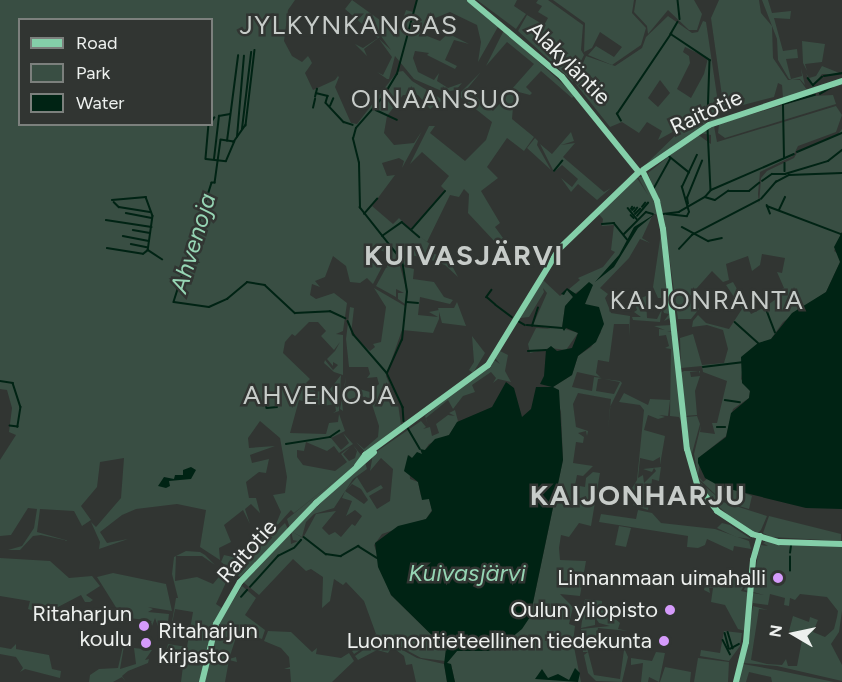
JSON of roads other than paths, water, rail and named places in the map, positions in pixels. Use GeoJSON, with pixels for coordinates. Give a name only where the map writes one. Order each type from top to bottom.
{"type":"FeatureCollection","features":[{"type":"Feature","properties":{"kind":"main road","name":"Alakyläntie"},"geometry":{"type":"LineString","coordinates":[[470,0],[562,77],[649,183],[661,218],[678,364]]}},
{"type":"Feature","properties":{"kind":"main road","name":"Raitotie"},"geometry":{"type":"LineString","coordinates":[[202,682],[212,637],[225,604],[246,574],[357,466],[488,365],[551,261],[591,216],[653,163],[709,125],[840,82]]}},
{"type":"Feature","properties":{"kind":"main road","name":"Alakyläntie"},"geometry":{"type":"LineString","coordinates":[[671,295],[687,446],[697,486],[735,525],[760,536],[842,543]]}},
{"type":"Feature","properties":{"kind":"main road"},"geometry":{"type":"LineString","coordinates":[[670,322],[672,312]]}},
{"type":"Feature","properties":{"kind":"main road"},"geometry":{"type":"LineString","coordinates":[[736,682],[742,664],[749,624],[753,560],[760,536]]}},
{"type":"Feature","properties":{"kind":"water"},"geometry":{"type":"Polygon","coordinates":[[[655,214],[638,228],[614,267],[595,282],[619,255],[634,227],[655,214]]]}},
{"type":"Feature","properties":{"kind":"water"},"geometry":{"type":"Polygon","coordinates":[[[842,232],[842,509],[806,508],[721,487],[705,478],[698,458],[726,437],[731,413],[749,398],[750,391],[742,383],[741,357],[758,343],[771,339],[792,313],[826,292],[840,262],[834,247],[842,232]]]}},
{"type":"Feature","properties":{"kind":"water","name":"Kuivasjärvi"},"geometry":{"type":"Polygon","coordinates":[[[589,282],[593,285],[585,304],[599,307],[604,324],[596,342],[578,356],[572,375],[553,387],[559,390],[563,460],[530,617],[522,629],[500,647],[488,651],[457,651],[447,663],[451,664],[455,682],[447,682],[444,664],[446,649],[391,595],[378,567],[375,543],[398,526],[426,519],[432,511],[429,499],[422,500],[418,482],[404,471],[408,455],[412,458],[417,452],[422,454],[420,449],[425,450],[435,439],[449,435],[457,422],[492,407],[506,382],[514,388],[522,417],[531,409],[536,387],[552,387],[540,384],[544,376],[546,350],[551,346],[557,351],[572,348],[578,333],[566,328],[564,331],[562,328],[565,306],[573,297],[567,290],[564,295],[561,294],[567,288],[576,294],[589,282]]]}},
{"type":"Feature","properties":{"kind":"water"},"geometry":{"type":"Polygon","coordinates":[[[191,467],[196,470],[191,479],[169,481],[170,486],[166,488],[158,486],[164,477],[174,479],[175,475],[183,475],[183,470],[191,467]]]}},
{"type":"Feature","properties":{"kind":"water"},"geometry":{"type":"Polygon","coordinates":[[[575,668],[580,673],[578,682],[535,679],[542,669],[548,678],[558,674],[569,680],[575,668]]]}},
{"type":"Feature","properties":{"kind":"waterway"},"geometry":{"type":"LineString","coordinates":[[387,373],[402,340],[407,292],[402,261],[360,208],[359,163],[353,139],[356,128],[383,97],[397,74],[417,0]]}},
{"type":"Feature","properties":{"kind":"waterway"},"geometry":{"type":"LineString","coordinates":[[678,0],[680,19]]}},
{"type":"Feature","properties":{"kind":"waterway"},"geometry":{"type":"LineString","coordinates":[[678,22],[671,34],[710,60],[708,118]]}},
{"type":"Feature","properties":{"kind":"waterway"},"geometry":{"type":"LineString","coordinates":[[621,121],[617,114],[671,34]]}},
{"type":"Feature","properties":{"kind":"waterway","name":"Ahvenoja"},"geometry":{"type":"LineString","coordinates":[[255,50],[246,125],[234,142],[221,140],[215,183],[212,183],[174,302],[209,307],[227,299],[247,282],[265,285],[295,313],[330,311],[345,318]]}},
{"type":"Feature","properties":{"kind":"waterway","name":"Ahvenoja"},"geometry":{"type":"LineString","coordinates":[[242,129],[251,53]]}},
{"type":"Feature","properties":{"kind":"waterway"},"geometry":{"type":"LineString","coordinates":[[227,141],[238,56]]}},
{"type":"Feature","properties":{"kind":"waterway"},"geometry":{"type":"LineString","coordinates":[[237,137],[244,56]]}},
{"type":"Feature","properties":{"kind":"waterway"},"geometry":{"type":"LineString","coordinates":[[824,76],[842,73]]}},
{"type":"Feature","properties":{"kind":"waterway"},"geometry":{"type":"LineString","coordinates":[[808,78],[813,85],[822,77]]}},
{"type":"Feature","properties":{"kind":"waterway"},"geometry":{"type":"LineString","coordinates":[[820,94],[832,87]]}},
{"type":"Feature","properties":{"kind":"waterway"},"geometry":{"type":"LineString","coordinates":[[315,97],[317,89]]}},
{"type":"Feature","properties":{"kind":"waterway"},"geometry":{"type":"LineString","coordinates":[[316,93],[328,96],[326,103],[344,122],[353,125]]}},
{"type":"Feature","properties":{"kind":"waterway"},"geometry":{"type":"LineString","coordinates":[[784,158],[783,104],[815,95]]}},
{"type":"Feature","properties":{"kind":"waterway"},"geometry":{"type":"LineString","coordinates":[[313,108],[315,99]]}},
{"type":"Feature","properties":{"kind":"waterway"},"geometry":{"type":"LineString","coordinates":[[330,106],[333,99]]}},
{"type":"Feature","properties":{"kind":"waterway"},"geometry":{"type":"LineString","coordinates":[[376,110],[397,120]]}},
{"type":"Feature","properties":{"kind":"waterway"},"geometry":{"type":"LineString","coordinates":[[214,159],[219,116],[230,114]]}},
{"type":"Feature","properties":{"kind":"waterway"},"geometry":{"type":"LineString","coordinates":[[209,126],[206,159],[226,161],[234,142]]}},
{"type":"Feature","properties":{"kind":"waterway"},"geometry":{"type":"LineString","coordinates":[[708,129],[711,190]]}},
{"type":"Feature","properties":{"kind":"waterway"},"geometry":{"type":"LineString","coordinates":[[797,152],[842,133]]}},
{"type":"Feature","properties":{"kind":"waterway"},"geometry":{"type":"LineString","coordinates":[[762,181],[772,174],[785,174],[828,161],[842,150]]}},
{"type":"Feature","properties":{"kind":"waterway"},"geometry":{"type":"LineString","coordinates":[[705,197],[711,190],[794,154]]}},
{"type":"Feature","properties":{"kind":"waterway"},"geometry":{"type":"LineString","coordinates":[[667,214],[687,216],[689,212],[682,187],[697,155]]}},
{"type":"Feature","properties":{"kind":"waterway"},"geometry":{"type":"LineString","coordinates":[[669,156],[689,172]]}},
{"type":"Feature","properties":{"kind":"waterway"},"geometry":{"type":"LineString","coordinates":[[654,188],[670,159]]}},
{"type":"Feature","properties":{"kind":"waterway"},"geometry":{"type":"LineString","coordinates":[[554,171],[562,161]]}},
{"type":"Feature","properties":{"kind":"waterway"},"geometry":{"type":"LineString","coordinates":[[688,204],[687,198],[702,161]]}},
{"type":"Feature","properties":{"kind":"waterway"},"geometry":{"type":"LineString","coordinates":[[785,163],[785,171]]}},
{"type":"Feature","properties":{"kind":"waterway"},"geometry":{"type":"LineString","coordinates":[[761,199],[776,182],[789,175],[842,173]]}},
{"type":"Feature","properties":{"kind":"waterway"},"geometry":{"type":"LineString","coordinates":[[663,214],[679,212],[705,197],[715,200],[728,191],[749,191],[759,183]]}},
{"type":"Feature","properties":{"kind":"waterway"},"geometry":{"type":"LineString","coordinates":[[412,229],[445,191]]}},
{"type":"Feature","properties":{"kind":"waterway"},"geometry":{"type":"LineString","coordinates":[[112,200],[146,197],[153,216],[148,250],[162,259]]}},
{"type":"Feature","properties":{"kind":"waterway"},"geometry":{"type":"LineString","coordinates":[[779,210],[785,197]]}},
{"type":"Feature","properties":{"kind":"waterway"},"geometry":{"type":"LineString","coordinates":[[364,214],[377,199]]}},
{"type":"Feature","properties":{"kind":"waterway"},"geometry":{"type":"LineString","coordinates":[[679,249],[692,235],[759,200]]}},
{"type":"Feature","properties":{"kind":"waterway"},"geometry":{"type":"LineString","coordinates":[[114,202],[119,207],[150,212]]}},
{"type":"Feature","properties":{"kind":"waterway"},"geometry":{"type":"LineString","coordinates":[[642,207],[645,203]]}},
{"type":"Feature","properties":{"kind":"waterway"},"geometry":{"type":"LineString","coordinates":[[637,216],[648,203]]}},
{"type":"Feature","properties":{"kind":"waterway"},"geometry":{"type":"LineString","coordinates":[[770,214],[767,206],[841,234]]}},
{"type":"Feature","properties":{"kind":"waterway"},"geometry":{"type":"LineString","coordinates":[[628,208],[637,219]]}},
{"type":"Feature","properties":{"kind":"waterway"},"geometry":{"type":"LineString","coordinates":[[634,212],[637,208]]}},
{"type":"Feature","properties":{"kind":"waterway"},"geometry":{"type":"LineString","coordinates":[[635,214],[640,209]]}},
{"type":"Feature","properties":{"kind":"waterway"},"geometry":{"type":"LineString","coordinates":[[624,234],[646,212],[653,214]]}},
{"type":"Feature","properties":{"kind":"waterway"},"geometry":{"type":"LineString","coordinates":[[126,213],[152,218]]}},
{"type":"Feature","properties":{"kind":"waterway"},"geometry":{"type":"LineString","coordinates":[[631,215],[634,218]]}},
{"type":"Feature","properties":{"kind":"waterway"},"geometry":{"type":"LineString","coordinates":[[106,220],[151,227]]}},
{"type":"Feature","properties":{"kind":"waterway"},"geometry":{"type":"LineString","coordinates":[[382,236],[402,222],[419,237]]}},
{"type":"Feature","properties":{"kind":"waterway"},"geometry":{"type":"LineString","coordinates":[[602,224],[614,223],[627,239]]}},
{"type":"Feature","properties":{"kind":"waterway"},"geometry":{"type":"LineString","coordinates":[[682,227],[708,241],[722,238]]}},
{"type":"Feature","properties":{"kind":"waterway"},"geometry":{"type":"LineString","coordinates":[[133,230],[150,233]]}},
{"type":"Feature","properties":{"kind":"waterway"},"geometry":{"type":"LineString","coordinates":[[123,236],[149,241]]}},
{"type":"Feature","properties":{"kind":"waterway"},"geometry":{"type":"LineString","coordinates":[[131,244],[147,247]]}},
{"type":"Feature","properties":{"kind":"waterway"},"geometry":{"type":"LineString","coordinates":[[107,248],[143,254],[148,250]]}},
{"type":"Feature","properties":{"kind":"waterway"},"geometry":{"type":"LineString","coordinates":[[492,290],[487,297],[495,304]]}},
{"type":"Feature","properties":{"kind":"waterway"},"geometry":{"type":"LineString","coordinates":[[407,302],[418,303]]}},
{"type":"Feature","properties":{"kind":"waterway"},"geometry":{"type":"LineString","coordinates":[[496,305],[512,317]]}},
{"type":"Feature","properties":{"kind":"waterway"},"geometry":{"type":"LineString","coordinates":[[532,326],[538,308]]}},
{"type":"Feature","properties":{"kind":"waterway"},"geometry":{"type":"LineString","coordinates":[[766,308],[775,332]]}},
{"type":"Feature","properties":{"kind":"waterway","name":"Ahvenoja"},"geometry":{"type":"LineString","coordinates":[[348,321],[354,335],[387,373],[403,407],[404,421]]}},
{"type":"Feature","properties":{"kind":"waterway"},"geometry":{"type":"LineString","coordinates":[[518,321],[525,325]]}},
{"type":"Feature","properties":{"kind":"waterway"},"geometry":{"type":"LineString","coordinates":[[735,322],[758,343]]}},
{"type":"Feature","properties":{"kind":"waterway"},"geometry":{"type":"LineString","coordinates":[[527,325],[562,328]]}},
{"type":"Feature","properties":{"kind":"waterway"},"geometry":{"type":"LineString","coordinates":[[528,351],[546,350]]}},
{"type":"Feature","properties":{"kind":"waterway"},"geometry":{"type":"LineString","coordinates":[[703,367],[742,362]]}},
{"type":"Feature","properties":{"kind":"waterway"},"geometry":{"type":"LineString","coordinates":[[0,381],[13,383],[21,407],[18,427],[10,426]]}},
{"type":"Feature","properties":{"kind":"waterway"},"geometry":{"type":"LineString","coordinates":[[264,393],[267,408],[277,407]]}},
{"type":"Feature","properties":{"kind":"waterway"},"geometry":{"type":"LineString","coordinates":[[725,400],[740,402]]}},
{"type":"Feature","properties":{"kind":"waterway"},"geometry":{"type":"LineString","coordinates":[[717,427],[725,427]]}},
{"type":"Feature","properties":{"kind":"waterway","name":"Ahvenoja"},"geometry":{"type":"LineString","coordinates":[[408,428],[420,449]]}},
{"type":"Feature","properties":{"kind":"waterway"},"geometry":{"type":"LineString","coordinates":[[286,444],[330,437],[339,431]]}},
{"type":"Feature","properties":{"kind":"waterway"},"geometry":{"type":"LineString","coordinates":[[304,537],[326,554],[341,556],[358,546],[377,558]]}},
{"type":"Feature","properties":{"kind":"waterway"},"geometry":{"type":"LineString","coordinates":[[295,547],[301,540]]}},
{"type":"Feature","properties":{"kind":"waterway"},"geometry":{"type":"LineString","coordinates":[[790,553],[791,546]]}},
{"type":"Feature","properties":{"kind":"waterway"},"geometry":{"type":"LineString","coordinates":[[250,587],[278,556],[294,548]]}},
{"type":"Feature","properties":{"kind":"waterway"},"geometry":{"type":"LineString","coordinates":[[790,557],[790,571]]}},
{"type":"Feature","properties":{"kind":"waterway"},"geometry":{"type":"LineString","coordinates":[[241,597],[247,590]]}},
{"type":"Feature","properties":{"kind":"waterway"},"geometry":{"type":"LineString","coordinates":[[728,632],[733,648]]}},
{"type":"Feature","properties":{"kind":"waterway"},"geometry":{"type":"LineString","coordinates":[[725,633],[729,648]]}},
{"type":"Feature","properties":{"kind":"waterway"},"geometry":{"type":"LineString","coordinates":[[723,640],[730,654]]}},
{"type":"Feature","properties":{"kind":"waterway"},"geometry":{"type":"LineString","coordinates":[[730,649],[739,644]]}},
{"type":"Feature","properties":{"kind":"place","name":"Linnanmaan uimahalli"},"geometry":{"type":"Point","coordinates":[778,578]}},
{"type":"Feature","properties":{"kind":"place","name":"Oulun yliopisto"},"geometry":{"type":"Point","coordinates":[670,610]}},
{"type":"Feature","properties":{"kind":"place","name":"Ritaharjun koulu"},"geometry":{"type":"Point","coordinates":[144,626]}},
{"type":"Feature","properties":{"kind":"place","name":"Luonnontieteellinen tiedekunta"},"geometry":{"type":"Point","coordinates":[664,641]}},
{"type":"Feature","properties":{"kind":"place","name":"Ritaharjun kirjasto"},"geometry":{"type":"Point","coordinates":[146,643]}},
{"type":"Feature","properties":{"kind":"district","name":"JYLKYNKANGAS"},"geometry":{"type":"Point","coordinates":[349,26]}},
{"type":"Feature","properties":{"kind":"district","name":"OINAANSUO"},"geometry":{"type":"Point","coordinates":[436,100]}},
{"type":"Feature","properties":{"kind":"district","name":"KUIVASJÄRVI"},"geometry":{"type":"Point","coordinates":[464,255]}},
{"type":"Feature","properties":{"kind":"district","name":"KAIJONRANTA"},"geometry":{"type":"Point","coordinates":[707,301]}},
{"type":"Feature","properties":{"kind":"district","name":"AHVENOJA"},"geometry":{"type":"Point","coordinates":[320,396]}},
{"type":"Feature","properties":{"kind":"district","name":"KAIJONHARJU"},"geometry":{"type":"Point","coordinates":[638,495]}}]}
